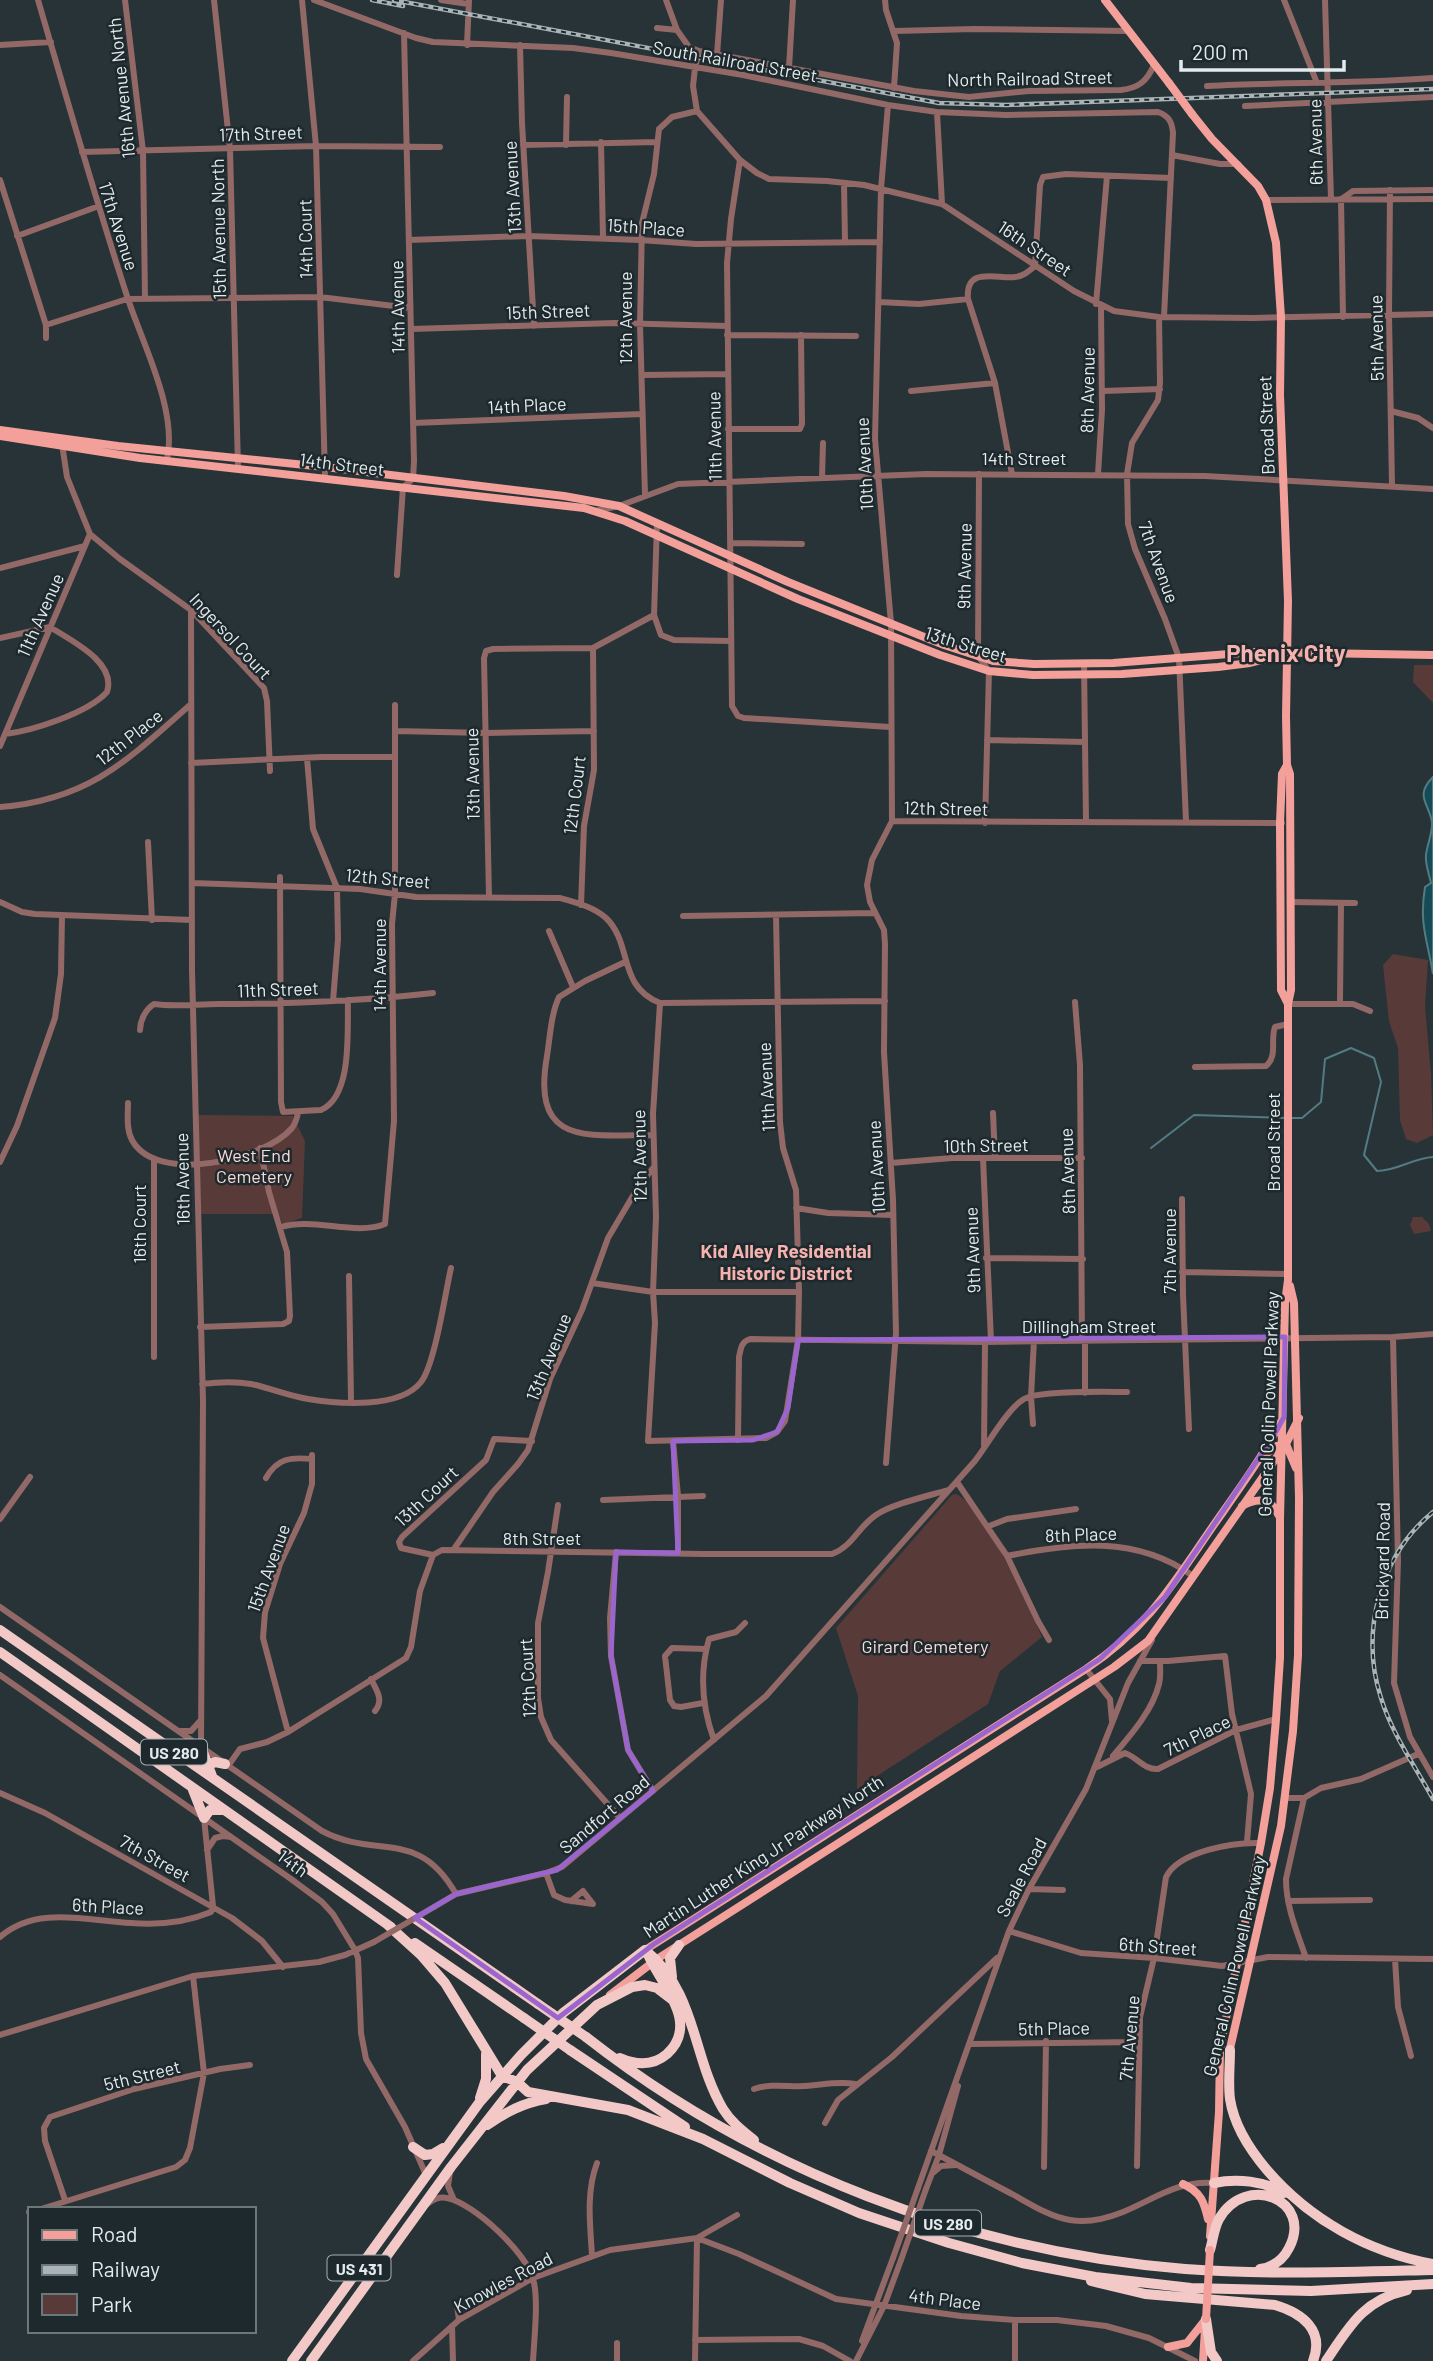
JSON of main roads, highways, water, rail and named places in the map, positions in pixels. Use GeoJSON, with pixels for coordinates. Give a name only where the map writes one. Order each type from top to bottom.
{"type":"FeatureCollection","features":[{"type":"Feature","properties":{"kind":"highway","name":"US 280"},"geometry":{"type":"LineString","coordinates":[[0,1630],[605,2052],[699,2114],[765,2150],[864,2194],[986,2234],[1107,2260],[1185,2269],[1284,2273],[1433,2270]]}},
{"type":"Feature","properties":{"kind":"highway","name":"US 280"},"geometry":{"type":"LineString","coordinates":[[0,1652],[388,1925],[703,2139],[859,2213],[949,2243],[1047,2268],[1135,2283],[1229,2290],[1311,2291],[1433,2284]]}},
{"type":"Feature","properties":{"kind":"highway"},"geometry":{"type":"LineString","coordinates":[[182,1757],[195,1759],[201,1747],[208,1770],[215,1780]]}},
{"type":"Feature","properties":{"kind":"highway"},"geometry":{"type":"LineString","coordinates":[[208,1770],[214,1763],[227,1765]]}},
{"type":"Feature","properties":{"kind":"highway"},"geometry":{"type":"LineString","coordinates":[[191,1787],[205,1818],[210,1810],[223,1810]]}},
{"type":"Feature","properties":{"kind":"highway"},"geometry":{"type":"LineString","coordinates":[[388,1925],[438,1973],[502,2076],[517,2082],[528,2092],[628,2110],[703,2139]]}},
{"type":"Feature","properties":{"kind":"highway"},"geometry":{"type":"LineString","coordinates":[[674,1985],[670,1961],[679,1945]]}},
{"type":"Feature","properties":{"kind":"highway"},"geometry":{"type":"LineString","coordinates":[[645,1950],[674,1985],[692,2020],[709,2081],[724,2110],[736,2125],[765,2150]]}},
{"type":"Feature","properties":{"kind":"highway","name":"Martin Luther King Jr Parkway North"},"geometry":{"type":"LineString","coordinates":[[292,2361],[411,2199],[446,2146],[502,2076],[564,2012],[645,1950]]}},
{"type":"Feature","properties":{"kind":"highway"},"geometry":{"type":"LineString","coordinates":[[605,2052],[631,2063],[646,2064],[661,2059],[671,2049],[680,2032],[681,2019],[654,1961]]}},
{"type":"Feature","properties":{"kind":"highway","name":"US 431"},"geometry":{"type":"LineString","coordinates":[[597,2005],[639,1985],[657,1988],[674,2001]]}},
{"type":"Feature","properties":{"kind":"highway","name":"Martin Luther King Jr Parkway North"},"geometry":{"type":"LineString","coordinates":[[311,2361],[451,2167],[517,2082],[597,2005]]}},
{"type":"Feature","properties":{"kind":"highway"},"geometry":{"type":"LineString","coordinates":[[1230,2050],[1230,2099],[1239,2129],[1255,2156],[1298,2202]]}},
{"type":"Feature","properties":{"kind":"highway","name":"US 431"},"geometry":{"type":"LineString","coordinates":[[479,2103],[486,2079],[486,2054]]}},
{"type":"Feature","properties":{"kind":"highway"},"geometry":{"type":"LineString","coordinates":[[478,2131],[508,2111],[528,2102],[555,2098]]}},
{"type":"Feature","properties":{"kind":"highway"},"geometry":{"type":"LineString","coordinates":[[413,2147],[423,2155],[429,2155],[446,2146]]}},
{"type":"Feature","properties":{"kind":"highway"},"geometry":{"type":"LineString","coordinates":[[424,2206],[426,2175]]}},
{"type":"Feature","properties":{"kind":"highway"},"geometry":{"type":"LineString","coordinates":[[1214,2183],[1225,2180],[1274,2187],[1351,2237],[1380,2250],[1433,2264]]}},
{"type":"Feature","properties":{"kind":"highway"},"geometry":{"type":"LineString","coordinates":[[1214,2183],[1272,2196],[1283,2203],[1295,2226],[1294,2239],[1282,2260],[1268,2267],[1239,2271]]}},
{"type":"Feature","properties":{"kind":"highway"},"geometry":{"type":"LineString","coordinates":[[1210,2250],[1218,2220],[1227,2208],[1243,2197],[1261,2193]]}},
{"type":"Feature","properties":{"kind":"highway"},"geometry":{"type":"LineString","coordinates":[[1047,2268],[1106,2286],[1145,2294],[1275,2305],[1294,2311],[1312,2328],[1316,2341],[1313,2361]]}},
{"type":"Feature","properties":{"kind":"highway"},"geometry":{"type":"LineString","coordinates":[[1326,2361],[1353,2320],[1367,2307],[1395,2293],[1433,2284]]}},
{"type":"Feature","properties":{"kind":"highway"},"geometry":{"type":"LineString","coordinates":[[1206,2319],[1211,2353],[1217,2361]]}},
{"type":"Feature","properties":{"kind":"main road","name":"Broad Street"},"geometry":{"type":"LineString","coordinates":[[1105,0],[1212,139],[1258,186],[1266,200],[1276,243],[1288,601],[1287,765],[1290,774],[1291,824],[1288,1277]]}},
{"type":"Feature","properties":{"kind":"main road"},"geometry":{"type":"LineString","coordinates":[[0,430],[62,442]]}},
{"type":"Feature","properties":{"kind":"main road"},"geometry":{"type":"LineString","coordinates":[[0,436],[62,442]]}},
{"type":"Feature","properties":{"kind":"main road","name":"14th Street"},"geometry":{"type":"LineString","coordinates":[[62,442],[168,455],[238,468],[595,511],[625,521],[656,536]]}},
{"type":"Feature","properties":{"kind":"main road","name":"14th Street"},"geometry":{"type":"LineString","coordinates":[[168,455],[238,458],[325,467],[564,496],[619,506],[657,523]]}},
{"type":"Feature","properties":{"kind":"main road","name":"13th Street"},"geometry":{"type":"LineString","coordinates":[[657,523],[731,557],[891,623],[978,656],[1014,663],[1084,663],[1255,652],[1433,656]]}},
{"type":"Feature","properties":{"kind":"main road","name":"13th Street"},"geometry":{"type":"LineString","coordinates":[[656,536],[730,570],[891,636],[989,671],[1023,675],[1084,675],[1180,671],[1250,663],[1287,654]]}},
{"type":"Feature","properties":{"kind":"main road","name":"Broad Street"},"geometry":{"type":"LineString","coordinates":[[1287,765],[1282,774],[1280,823],[1281,990],[1288,1004]]}},
{"type":"Feature","properties":{"kind":"main road","name":"General Colin Powell Parkway"},"geometry":{"type":"LineString","coordinates":[[1219,2112],[1230,2050],[1274,1861],[1293,1731],[1298,1655],[1299,1418],[1294,1303],[1288,1277]]}},
{"type":"Feature","properties":{"kind":"main road","name":"General Colin Powell Parkway"},"geometry":{"type":"LineString","coordinates":[[1203,2361],[1219,2112],[1220,2048],[1270,1788],[1280,1678],[1280,1519],[1288,1277]]}},
{"type":"Feature","properties":{"kind":"main road","name":"Martin Luther King Jr Parkway North"},"geometry":{"type":"LineString","coordinates":[[645,1950],[1112,1650],[1141,1625],[1166,1597],[1259,1461],[1283,1417]]}},
{"type":"Feature","properties":{"kind":"main road","name":"Martin Luther King Jr Parkway North"},"geometry":{"type":"LineString","coordinates":[[597,2005],[654,1961],[1093,1680],[1148,1641],[1284,1445],[1299,1418]]}},
{"type":"Feature","properties":{"kind":"main road"},"geometry":{"type":"LineString","coordinates":[[1259,1461],[1271,1449],[1284,1445],[1298,1473]]}},
{"type":"Feature","properties":{"kind":"main road"},"geometry":{"type":"LineString","coordinates":[[1227,1507],[1238,1511],[1261,1499],[1276,1508],[1280,1519]]}},
{"type":"Feature","properties":{"kind":"main road"},"geometry":{"type":"LineString","coordinates":[[1183,2185],[1201,2196],[1211,2229]]}},
{"type":"Feature","properties":{"kind":"main road"},"geometry":{"type":"LineString","coordinates":[[1168,2347],[1188,2343],[1206,2319]]}},
{"type":"Feature","properties":{"kind":"water"},"geometry":{"type":"Polygon","coordinates":[[[1433,777],[1433,974],[1424,931],[1423,911],[1425,887],[1431,883],[1426,858],[1432,826],[1424,800],[1424,789],[1433,777]]]}},
{"type":"Feature","properties":{"kind":"waterway"},"geometry":{"type":"LineString","coordinates":[[1291,1118],[1302,1118],[1321,1102],[1325,1059],[1351,1048],[1374,1058],[1381,1082],[1364,1155],[1377,1171],[1433,1157]]}},
{"type":"Feature","properties":{"kind":"waterway"},"geometry":{"type":"LineString","coordinates":[[1151,1148],[1194,1115],[1286,1118]]}},
{"type":"Feature","properties":{"kind":"railway"},"geometry":{"type":"LineString","coordinates":[[372,0],[403,6]]}},
{"type":"Feature","properties":{"kind":"railway"},"geometry":{"type":"LineString","coordinates":[[394,0],[939,103],[1006,105],[1433,89]]}},
{"type":"Feature","properties":{"kind":"railway"},"geometry":{"type":"LineString","coordinates":[[1433,1512],[1414,1530],[1387,1573],[1374,1622],[1373,1648],[1375,1673],[1386,1711],[1433,1799]]}},
{"type":"Feature","properties":{"kind":"district","name":"Phenix City"},"geometry":{"type":"Point","coordinates":[1286,652]}},
{"type":"Feature","properties":{"kind":"district","name":"Kid Alley Residential Historic District"},"geometry":{"type":"Point","coordinates":[786,1261]}},
{"type":"Feature","properties":{"kind":"park label","name":"West End Cemetery"},"geometry":{"type":"Point","coordinates":[254,1165]}},
{"type":"Feature","properties":{"kind":"park label","name":"Girard Cemetery"},"geometry":{"type":"Point","coordinates":[925,1646]}}]}
